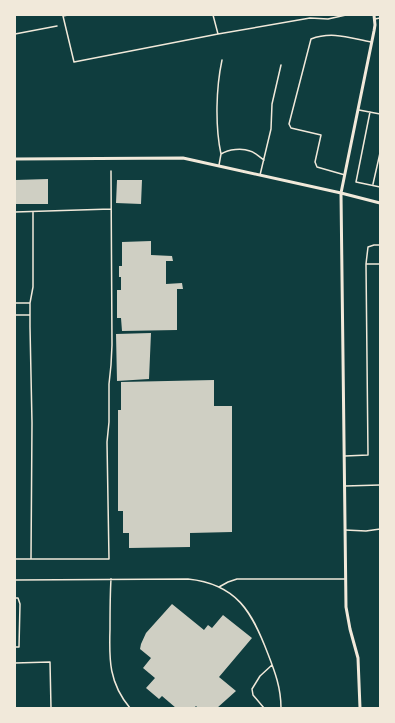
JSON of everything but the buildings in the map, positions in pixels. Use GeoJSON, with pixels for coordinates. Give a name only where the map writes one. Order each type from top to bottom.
{"type":"FeatureCollection","features":[{"type":"Feature","properties":{"kind":"street"},"geometry":{"type":"LineString","coordinates":[[360,708],[358,658],[346,614],[341,193],[372,42],[375,25],[374,15]]}},
{"type":"Feature","properties":{"kind":"street"},"geometry":{"type":"LineString","coordinates":[[15,159],[183,158],[380,203]]}},
{"type":"Feature","properties":{"kind":"lane"},"geometry":{"type":"LineString","coordinates":[[68,15],[63,16],[74,62],[310,18],[328,19],[346,15]]}},
{"type":"Feature","properties":{"kind":"lane"},"geometry":{"type":"LineString","coordinates":[[213,15],[218,34]]}},
{"type":"Feature","properties":{"kind":"lane"},"geometry":{"type":"LineString","coordinates":[[374,19],[380,18]]}},
{"type":"Feature","properties":{"kind":"lane"},"geometry":{"type":"LineString","coordinates":[[15,34],[57,26]]}},
{"type":"Feature","properties":{"kind":"lane"},"geometry":{"type":"LineString","coordinates":[[345,175],[317,167],[315,162],[321,135],[291,128],[289,124],[311,39],[320,35],[333,34],[372,42]]}},
{"type":"Feature","properties":{"kind":"lane"},"geometry":{"type":"LineString","coordinates":[[219,166],[221,154],[217,110],[222,60]]}},
{"type":"Feature","properties":{"kind":"lane"},"geometry":{"type":"LineString","coordinates":[[260,175],[271,129],[272,104],[281,65]]}},
{"type":"Feature","properties":{"kind":"lane"},"geometry":{"type":"LineString","coordinates":[[357,110],[380,114]]}},
{"type":"Feature","properties":{"kind":"lane"},"geometry":{"type":"LineString","coordinates":[[370,112],[356,182],[380,187]]}},
{"type":"Feature","properties":{"kind":"lane"},"geometry":{"type":"LineString","coordinates":[[221,154],[226,151],[250,151],[264,160]]}},
{"type":"Feature","properties":{"kind":"lane"},"geometry":{"type":"LineString","coordinates":[[373,185],[380,153]]}},
{"type":"Feature","properties":{"kind":"lane"},"geometry":{"type":"LineString","coordinates":[[15,559],[109,559],[107,442],[112,345],[111,171]]}},
{"type":"Feature","properties":{"kind":"lane"},"geometry":{"type":"LineString","coordinates":[[15,212],[111,209]]}},
{"type":"Feature","properties":{"kind":"lane"},"geometry":{"type":"LineString","coordinates":[[31,559],[32,424],[30,303],[33,287],[33,212]]}},
{"type":"Feature","properties":{"kind":"lane"},"geometry":{"type":"LineString","coordinates":[[344,456],[368,455],[366,264],[368,247],[380,245]]}},
{"type":"Feature","properties":{"kind":"lane"},"geometry":{"type":"LineString","coordinates":[[366,264],[380,264]]}},
{"type":"Feature","properties":{"kind":"lane"},"geometry":{"type":"LineString","coordinates":[[15,303],[30,303]]}},
{"type":"Feature","properties":{"kind":"lane"},"geometry":{"type":"LineString","coordinates":[[15,315],[30,315]]}},
{"type":"Feature","properties":{"kind":"lane"},"geometry":{"type":"LineString","coordinates":[[345,486],[380,485]]}},
{"type":"Feature","properties":{"kind":"lane"},"geometry":{"type":"LineString","coordinates":[[345,530],[366,531],[380,529]]}},
{"type":"Feature","properties":{"kind":"lane"},"geometry":{"type":"LineString","coordinates":[[110,579],[109,648],[111,672],[117,688],[130,708]]}},
{"type":"Feature","properties":{"kind":"lane"},"geometry":{"type":"LineString","coordinates":[[15,580],[188,579],[208,582],[219,587],[235,598],[251,615],[272,665],[280,690],[281,708]]}},
{"type":"Feature","properties":{"kind":"lane"},"geometry":{"type":"LineString","coordinates":[[219,587],[237,579],[346,579]]}},
{"type":"Feature","properties":{"kind":"lane"},"geometry":{"type":"LineString","coordinates":[[15,598],[18,598],[20,604],[19,647],[15,647]]}},
{"type":"Feature","properties":{"kind":"lane"},"geometry":{"type":"LineString","coordinates":[[15,663],[50,662],[50,708]]}},
{"type":"Feature","properties":{"kind":"lane"},"geometry":{"type":"LineString","coordinates":[[264,708],[257,702],[253,695],[252,689],[260,676],[272,665]]}}]}
